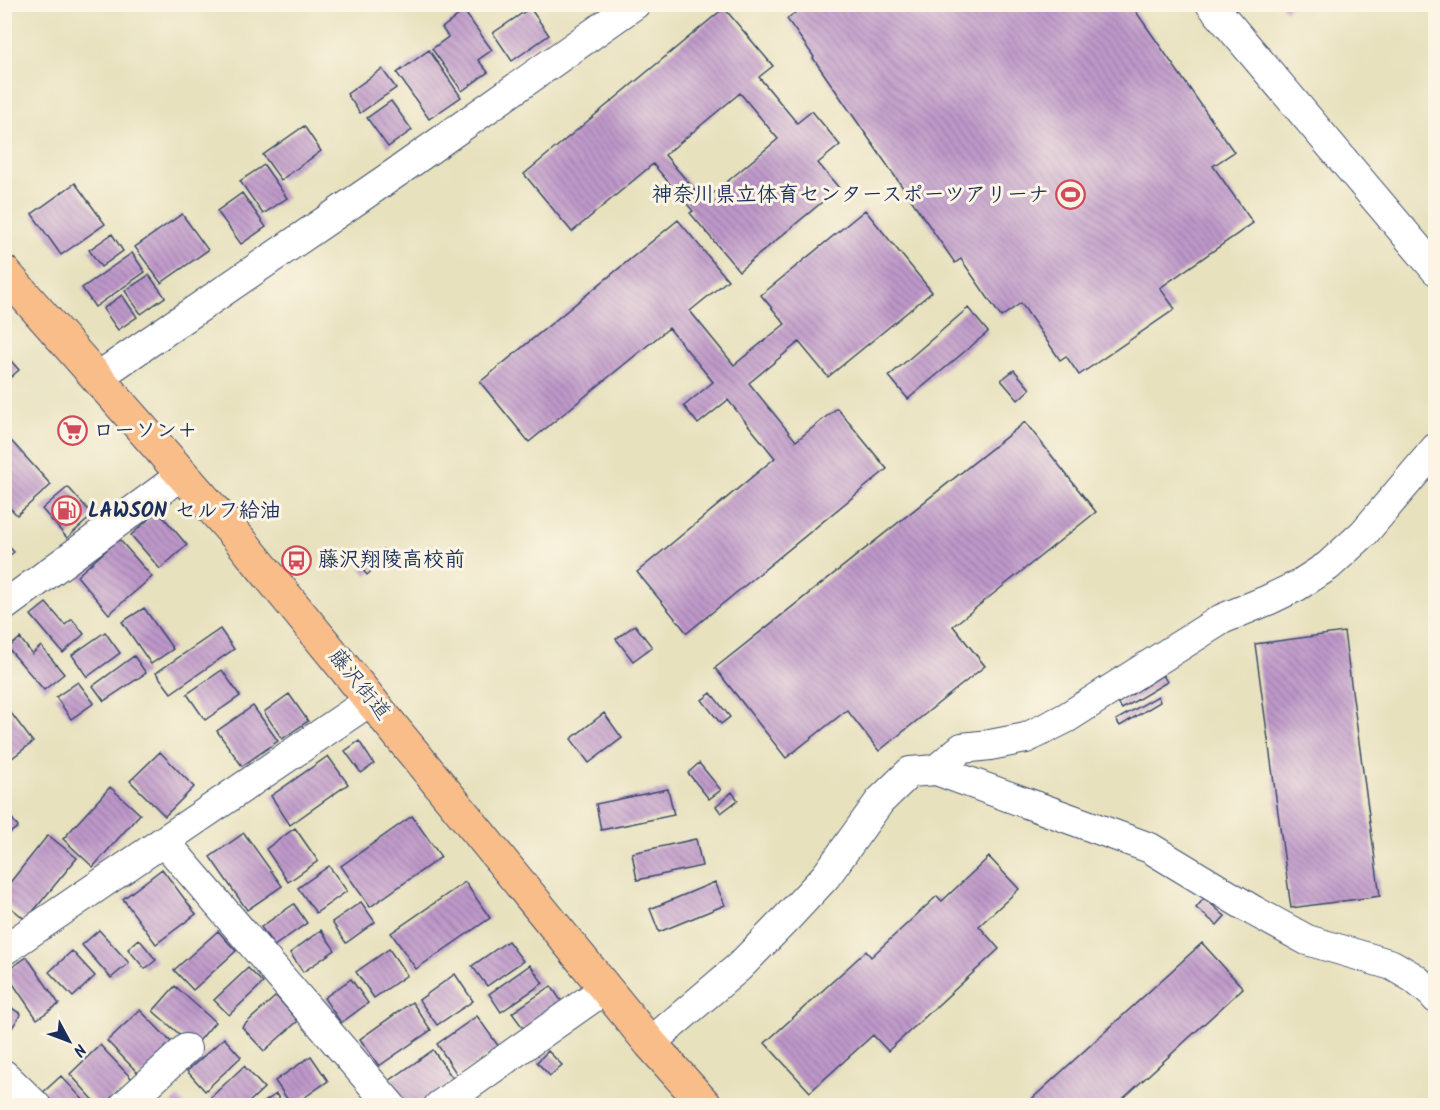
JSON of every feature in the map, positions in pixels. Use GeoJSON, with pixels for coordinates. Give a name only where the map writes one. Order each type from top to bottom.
{"type":"FeatureCollection","features":[{"type":"Feature","properties":{"kind":"highway","name":"藤沢街道"},"geometry":{"type":"LineString","coordinates":[[4,272],[240,540],[650,1043],[706,1106]]}},
{"type":"Feature","properties":{"kind":"street"},"geometry":{"type":"LineString","coordinates":[[98,377],[403,168],[635,4]]}},
{"type":"Feature","properties":{"kind":"street"},"geometry":{"type":"LineString","coordinates":[[1210,4],[1436,270]]}},
{"type":"Feature","properties":{"kind":"street"},"geometry":{"type":"LineString","coordinates":[[936,770],[962,748],[1026,738],[1066,718],[1222,619],[1297,586],[1328,566],[1364,533],[1436,448]]}},
{"type":"Feature","properties":{"kind":"street"},"geometry":{"type":"LineString","coordinates":[[4,606],[183,474]]}},
{"type":"Feature","properties":{"kind":"street"},"geometry":{"type":"LineString","coordinates":[[9,941],[165,842],[371,700]]}},
{"type":"Feature","properties":{"kind":"street"},"geometry":{"type":"LineString","coordinates":[[650,1043],[739,967],[786,919],[826,876],[880,801],[910,772],[936,770],[1150,848],[1307,940],[1392,965],[1414,978],[1436,998]]}},
{"type":"Feature","properties":{"kind":"street"},"geometry":{"type":"LineString","coordinates":[[165,842],[391,1106]]}},
{"type":"Feature","properties":{"kind":"street"},"geometry":{"type":"LineString","coordinates":[[439,1106],[606,988]]}},
{"type":"Feature","properties":{"kind":"street"},"geometry":{"type":"LineString","coordinates":[[124,1106],[186,1049]]}},
{"type":"Feature","properties":{"kind":"street"},"geometry":{"type":"LineString","coordinates":[[4,1075],[36,1106]]}},
{"type":"Feature","properties":{"kind":"building","name":"神奈川県立体育センタースポーツアリーナ"},"geometry":{"type":"Polygon","coordinates":[[[791,4],[1135,4],[1132,6],[1234,152],[1213,166],[1253,223],[1160,288],[1175,309],[1079,375],[1066,356],[1060,360],[1021,303],[1001,317],[961,259],[955,263],[787,19],[796,12],[791,4]]]}},
{"type":"Feature","properties":{"kind":"building"},"geometry":{"type":"Polygon","coordinates":[[[1280,4],[1293,4],[1285,11],[1280,4]]]}},
{"type":"Feature","properties":{"kind":"building"},"geometry":{"type":"Polygon","coordinates":[[[530,8],[549,35],[512,61],[493,33],[530,8]]]}},
{"type":"Feature","properties":{"kind":"building"},"geometry":{"type":"Polygon","coordinates":[[[724,8],[773,66],[759,77],[797,123],[812,111],[840,145],[818,163],[839,188],[739,271],[690,213],[693,211],[653,164],[572,232],[524,174],[724,8]],[[740,93],[665,155],[704,201],[778,139],[740,93]]]}},
{"type":"Feature","properties":{"kind":"building"},"geometry":{"type":"Polygon","coordinates":[[[464,11],[492,50],[478,60],[488,72],[462,91],[432,49],[448,37],[442,28],[464,11]]]}},
{"type":"Feature","properties":{"kind":"building"},"geometry":{"type":"Polygon","coordinates":[[[429,50],[461,97],[429,119],[397,73],[429,50]]]}},
{"type":"Feature","properties":{"kind":"building"},"geometry":{"type":"Polygon","coordinates":[[[382,69],[396,88],[360,113],[347,94],[382,69]]]}},
{"type":"Feature","properties":{"kind":"building"},"geometry":{"type":"Polygon","coordinates":[[[391,101],[412,130],[388,147],[367,118],[391,101]]]}},
{"type":"Feature","properties":{"kind":"building"},"geometry":{"type":"Polygon","coordinates":[[[304,126],[321,151],[281,180],[263,155],[304,126]]]}},
{"type":"Feature","properties":{"kind":"building"},"geometry":{"type":"Polygon","coordinates":[[[264,165],[287,198],[263,214],[240,181],[264,165]]]}},
{"type":"Feature","properties":{"kind":"building"},"geometry":{"type":"Polygon","coordinates":[[[75,183],[105,224],[61,255],[32,214],[75,183]]]}},
{"type":"Feature","properties":{"kind":"building"},"geometry":{"type":"Polygon","coordinates":[[[242,193],[266,227],[241,244],[217,211],[242,193]]]}},
{"type":"Feature","properties":{"kind":"building"},"geometry":{"type":"Polygon","coordinates":[[[865,210],[932,292],[828,377],[799,342],[749,383],[796,441],[837,408],[887,469],[687,633],[637,572],[775,458],[728,400],[698,424],[684,406],[713,382],[669,328],[529,442],[480,382],[678,220],[728,280],[690,311],[734,365],[785,324],[761,295],[865,210]]]}},
{"type":"Feature","properties":{"kind":"building"},"geometry":{"type":"Polygon","coordinates":[[[182,214],[208,250],[161,283],[135,247],[182,214]]]}},
{"type":"Feature","properties":{"kind":"building"},"geometry":{"type":"Polygon","coordinates":[[[112,234],[123,251],[101,267],[89,250],[112,234]]]}},
{"type":"Feature","properties":{"kind":"building"},"geometry":{"type":"Polygon","coordinates":[[[132,253],[145,272],[95,307],[82,288],[132,253]]]}},
{"type":"Feature","properties":{"kind":"building"},"geometry":{"type":"Polygon","coordinates":[[[149,275],[165,297],[141,314],[125,291],[149,275]]]}},
{"type":"Feature","properties":{"kind":"building"},"geometry":{"type":"Polygon","coordinates":[[[122,295],[137,317],[118,330],[103,309],[122,295]]]}},
{"type":"Feature","properties":{"kind":"building"},"geometry":{"type":"Polygon","coordinates":[[[968,308],[988,332],[908,399],[889,376],[968,308]]]}},
{"type":"Feature","properties":{"kind":"building"},"geometry":{"type":"Polygon","coordinates":[[[4,353],[19,370],[4,383],[4,353]]]}},
{"type":"Feature","properties":{"kind":"building"},"geometry":{"type":"Polygon","coordinates":[[[1014,370],[1030,389],[1018,400],[1001,380],[1014,370]]]}},
{"type":"Feature","properties":{"kind":"building"},"geometry":{"type":"Polygon","coordinates":[[[1025,422],[1096,512],[953,626],[985,666],[879,751],[847,710],[786,758],[715,668],[1025,422]]]}},
{"type":"Feature","properties":{"kind":"building"},"geometry":{"type":"Polygon","coordinates":[[[4,433],[51,485],[17,515],[4,502],[4,433]]]}},
{"type":"Feature","properties":{"kind":"building"},"geometry":{"type":"Polygon","coordinates":[[[68,487],[93,515],[67,538],[42,509],[68,487]]]}},
{"type":"Feature","properties":{"kind":"building"},"geometry":{"type":"Polygon","coordinates":[[[158,511],[187,545],[160,569],[131,535],[158,511]]]}},
{"type":"Feature","properties":{"kind":"building"},"geometry":{"type":"Polygon","coordinates":[[[119,539],[152,577],[109,614],[77,576],[119,539]]]}},
{"type":"Feature","properties":{"kind":"building"},"geometry":{"type":"Polygon","coordinates":[[[4,542],[14,552],[4,560],[4,542]]]}},
{"type":"Feature","properties":{"kind":"building"},"geometry":{"type":"Polygon","coordinates":[[[383,549],[388,555],[367,575],[361,568],[383,549]]]}},
{"type":"Feature","properties":{"kind":"building"},"geometry":{"type":"Polygon","coordinates":[[[46,603],[65,625],[72,619],[84,634],[63,653],[31,615],[46,603]]]}},
{"type":"Feature","properties":{"kind":"building"},"geometry":{"type":"Polygon","coordinates":[[[144,608],[173,649],[151,664],[122,622],[144,608]]]}},
{"type":"Feature","properties":{"kind":"building"},"geometry":{"type":"Polygon","coordinates":[[[635,625],[652,647],[633,661],[616,639],[635,625]]]}},
{"type":"Feature","properties":{"kind":"building"},"geometry":{"type":"Polygon","coordinates":[[[220,629],[234,649],[171,693],[156,673],[220,629]]]}},
{"type":"Feature","properties":{"kind":"building"},"geometry":{"type":"Polygon","coordinates":[[[105,632],[120,653],[87,677],[72,655],[105,632]]]}},
{"type":"Feature","properties":{"kind":"building"},"geometry":{"type":"Polygon","coordinates":[[[1344,632],[1380,896],[1291,908],[1255,644],[1344,632]]]}},
{"type":"Feature","properties":{"kind":"building"},"geometry":{"type":"Polygon","coordinates":[[[20,638],[32,654],[41,646],[64,674],[44,690],[8,648],[20,638]]]}},
{"type":"Feature","properties":{"kind":"building"},"geometry":{"type":"Polygon","coordinates":[[[134,656],[146,673],[104,701],[93,686],[134,656]]]}},
{"type":"Feature","properties":{"kind":"building"},"geometry":{"type":"Polygon","coordinates":[[[222,670],[240,696],[205,720],[187,694],[222,670]]]}},
{"type":"Feature","properties":{"kind":"building"},"geometry":{"type":"Polygon","coordinates":[[[1163,675],[1167,682],[1122,709],[1118,703],[1163,675]]]}},
{"type":"Feature","properties":{"kind":"building"},"geometry":{"type":"Polygon","coordinates":[[[78,682],[94,703],[71,719],[56,697],[78,682]]]}},
{"type":"Feature","properties":{"kind":"building"},"geometry":{"type":"Polygon","coordinates":[[[711,693],[730,717],[721,724],[702,700],[711,693]]]}},
{"type":"Feature","properties":{"kind":"building"},"geometry":{"type":"Polygon","coordinates":[[[289,694],[308,721],[282,739],[264,712],[289,694]]]}},
{"type":"Feature","properties":{"kind":"building"},"geometry":{"type":"Polygon","coordinates":[[[1158,696],[1160,702],[1120,726],[1116,720],[1158,696]]]}},
{"type":"Feature","properties":{"kind":"building"},"geometry":{"type":"Polygon","coordinates":[[[253,706],[278,741],[242,766],[217,731],[253,706]]]}},
{"type":"Feature","properties":{"kind":"building"},"geometry":{"type":"Polygon","coordinates":[[[4,712],[7,716],[11,713],[33,742],[4,764],[4,712]]]}},
{"type":"Feature","properties":{"kind":"building"},"geometry":{"type":"Polygon","coordinates":[[[604,713],[622,738],[589,763],[571,739],[604,713]]]}},
{"type":"Feature","properties":{"kind":"building"},"geometry":{"type":"Polygon","coordinates":[[[359,741],[374,764],[361,773],[345,751],[359,741]]]}},
{"type":"Feature","properties":{"kind":"building"},"geometry":{"type":"Polygon","coordinates":[[[160,752],[194,787],[165,816],[130,781],[160,752]]]}},
{"type":"Feature","properties":{"kind":"building"},"geometry":{"type":"Polygon","coordinates":[[[328,756],[348,784],[290,825],[271,796],[328,756]]]}},
{"type":"Feature","properties":{"kind":"building"},"geometry":{"type":"Polygon","coordinates":[[[699,763],[721,790],[709,799],[688,773],[699,763]]]}},
{"type":"Feature","properties":{"kind":"building"},"geometry":{"type":"Polygon","coordinates":[[[110,787],[140,814],[93,867],[63,839],[110,787]]]}},
{"type":"Feature","properties":{"kind":"building"},"geometry":{"type":"Polygon","coordinates":[[[668,789],[674,815],[601,830],[596,804],[668,789]]]}},
{"type":"Feature","properties":{"kind":"building"},"geometry":{"type":"Polygon","coordinates":[[[732,792],[738,800],[721,813],[716,806],[732,792]]]}},
{"type":"Feature","properties":{"kind":"building"},"geometry":{"type":"Polygon","coordinates":[[[4,807],[18,827],[4,837],[4,807]]]}},
{"type":"Feature","properties":{"kind":"building"},"geometry":{"type":"Polygon","coordinates":[[[412,816],[441,857],[370,907],[341,866],[412,816]]]}},
{"type":"Feature","properties":{"kind":"building"},"geometry":{"type":"Polygon","coordinates":[[[295,828],[318,861],[288,882],[266,849],[295,828]]]}},
{"type":"Feature","properties":{"kind":"building"},"geometry":{"type":"Polygon","coordinates":[[[244,833],[282,886],[247,910],[210,857],[244,833]]]}},
{"type":"Feature","properties":{"kind":"building"},"geometry":{"type":"Polygon","coordinates":[[[48,835],[77,858],[26,920],[4,902],[4,890],[48,835]]]}},
{"type":"Feature","properties":{"kind":"building"},"geometry":{"type":"Polygon","coordinates":[[[696,839],[702,866],[637,880],[632,853],[696,839]]]}},
{"type":"Feature","properties":{"kind":"building"},"geometry":{"type":"Polygon","coordinates":[[[989,857],[1019,889],[979,926],[999,949],[888,1051],[873,1035],[810,1092],[765,1043],[866,951],[871,957],[937,896],[942,901],[989,857]]]}},
{"type":"Feature","properties":{"kind":"building"},"geometry":{"type":"Polygon","coordinates":[[[329,866],[347,891],[316,913],[298,888],[329,866]]]}},
{"type":"Feature","properties":{"kind":"building"},"geometry":{"type":"Polygon","coordinates":[[[162,869],[196,914],[156,944],[123,899],[162,869]]]}},
{"type":"Feature","properties":{"kind":"building"},"geometry":{"type":"Polygon","coordinates":[[[465,882],[490,918],[416,969],[391,933],[465,882]]]}},
{"type":"Feature","properties":{"kind":"building"},"geometry":{"type":"Polygon","coordinates":[[[715,882],[725,905],[659,932],[650,909],[715,882]]]}},
{"type":"Feature","properties":{"kind":"building"},"geometry":{"type":"Polygon","coordinates":[[[1204,898],[1225,916],[1217,925],[1196,908],[1204,898]]]}},
{"type":"Feature","properties":{"kind":"building"},"geometry":{"type":"Polygon","coordinates":[[[361,902],[375,922],[346,943],[332,922],[361,902]]]}},
{"type":"Feature","properties":{"kind":"building"},"geometry":{"type":"Polygon","coordinates":[[[294,904],[307,923],[274,946],[261,927],[294,904]]]}},
{"type":"Feature","properties":{"kind":"building"},"geometry":{"type":"Polygon","coordinates":[[[99,930],[129,963],[111,978],[82,945],[99,930]]]}},
{"type":"Feature","properties":{"kind":"building"},"geometry":{"type":"Polygon","coordinates":[[[321,930],[335,950],[303,972],[290,953],[321,930]]]}},
{"type":"Feature","properties":{"kind":"building"},"geometry":{"type":"Polygon","coordinates":[[[218,931],[236,951],[193,990],[174,970],[218,931]]]}},
{"type":"Feature","properties":{"kind":"building"},"geometry":{"type":"Polygon","coordinates":[[[139,939],[156,960],[145,969],[128,949],[139,939]]]}},
{"type":"Feature","properties":{"kind":"building"},"geometry":{"type":"Polygon","coordinates":[[[508,941],[523,961],[487,986],[472,966],[508,941]]]}},
{"type":"Feature","properties":{"kind":"building"},"geometry":{"type":"Polygon","coordinates":[[[1202,943],[1243,988],[1115,1106],[1024,1106],[1202,943]]]}},
{"type":"Feature","properties":{"kind":"building"},"geometry":{"type":"Polygon","coordinates":[[[389,949],[407,975],[374,998],[356,972],[389,949]]]}},
{"type":"Feature","properties":{"kind":"building"},"geometry":{"type":"Polygon","coordinates":[[[72,951],[95,976],[73,997],[49,972],[72,951]]]}},
{"type":"Feature","properties":{"kind":"building"},"geometry":{"type":"Polygon","coordinates":[[[27,957],[59,1004],[37,1019],[5,972],[27,957]]]}},
{"type":"Feature","properties":{"kind":"building"},"geometry":{"type":"Polygon","coordinates":[[[530,965],[543,983],[501,1012],[489,994],[530,965]]]}},
{"type":"Feature","properties":{"kind":"building"},"geometry":{"type":"Polygon","coordinates":[[[248,968],[263,983],[229,1015],[214,1000],[248,968]]]}},
{"type":"Feature","properties":{"kind":"building"},"geometry":{"type":"Polygon","coordinates":[[[455,974],[473,1001],[437,1025],[419,1000],[455,974]]]}},
{"type":"Feature","properties":{"kind":"building"},"geometry":{"type":"Polygon","coordinates":[[[351,979],[368,1003],[341,1023],[324,998],[351,979]]]}},
{"type":"Feature","properties":{"kind":"building"},"geometry":{"type":"Polygon","coordinates":[[[175,986],[215,1022],[194,1047],[153,1011],[175,986]]]}},
{"type":"Feature","properties":{"kind":"building"},"geometry":{"type":"Polygon","coordinates":[[[551,986],[564,1005],[526,1032],[512,1013],[551,986]]]}},
{"type":"Feature","properties":{"kind":"building"},"geometry":{"type":"Polygon","coordinates":[[[276,996],[298,1021],[264,1051],[242,1027],[276,996]]]}},
{"type":"Feature","properties":{"kind":"building"},"geometry":{"type":"Polygon","coordinates":[[[412,1002],[431,1030],[379,1066],[360,1039],[412,1002]]]}},
{"type":"Feature","properties":{"kind":"building"},"geometry":{"type":"Polygon","coordinates":[[[4,1003],[21,1014],[4,1040],[4,1003]]]}},
{"type":"Feature","properties":{"kind":"building"},"geometry":{"type":"Polygon","coordinates":[[[140,1010],[174,1045],[141,1076],[107,1041],[140,1010]]]}},
{"type":"Feature","properties":{"kind":"building"},"geometry":{"type":"Polygon","coordinates":[[[477,1016],[499,1047],[458,1076],[437,1044],[477,1016]]]}},
{"type":"Feature","properties":{"kind":"building"},"geometry":{"type":"Polygon","coordinates":[[[224,1038],[241,1057],[205,1091],[187,1071],[224,1038]]]}},
{"type":"Feature","properties":{"kind":"building"},"geometry":{"type":"Polygon","coordinates":[[[100,1045],[132,1079],[103,1106],[99,1106],[70,1074],[100,1045]]]}},
{"type":"Feature","properties":{"kind":"building"},"geometry":{"type":"Polygon","coordinates":[[[433,1050],[454,1080],[417,1106],[407,1106],[389,1081],[433,1050]]]}},
{"type":"Feature","properties":{"kind":"building"},"geometry":{"type":"Polygon","coordinates":[[[548,1051],[562,1065],[550,1076],[537,1062],[548,1051]]]}},
{"type":"Feature","properties":{"kind":"building"},"geometry":{"type":"Polygon","coordinates":[[[311,1056],[328,1081],[292,1106],[275,1081],[311,1056]]]}},
{"type":"Feature","properties":{"kind":"building"},"geometry":{"type":"Polygon","coordinates":[[[244,1066],[264,1088],[245,1106],[216,1106],[210,1098],[244,1066]]]}},
{"type":"Feature","properties":{"kind":"building"},"geometry":{"type":"Polygon","coordinates":[[[61,1076],[89,1106],[49,1106],[39,1096],[61,1076]]]}},
{"type":"Feature","properties":{"kind":"building"},"geometry":{"type":"Polygon","coordinates":[[[276,1094],[284,1106],[259,1106],[276,1094]]]}},
{"type":"Feature","properties":{"kind":"building"},"geometry":{"type":"Polygon","coordinates":[[[178,1097],[186,1106],[170,1106],[178,1097]]]}},
{"type":"Feature","properties":{"kind":"place","name":"神奈川県立体育センタースポーツアリーナ"},"geometry":{"type":"Point","coordinates":[1070,195]}},
{"type":"Feature","properties":{"kind":"place","name":"ローソン＋"},"geometry":{"type":"Point","coordinates":[72,431]}},
{"type":"Feature","properties":{"kind":"place","name":"LAWSON セルフ給油"},"geometry":{"type":"Point","coordinates":[67,511]}},
{"type":"Feature","properties":{"kind":"place","name":"藤沢翔陵高校前"},"geometry":{"type":"Point","coordinates":[297,560]}}]}
